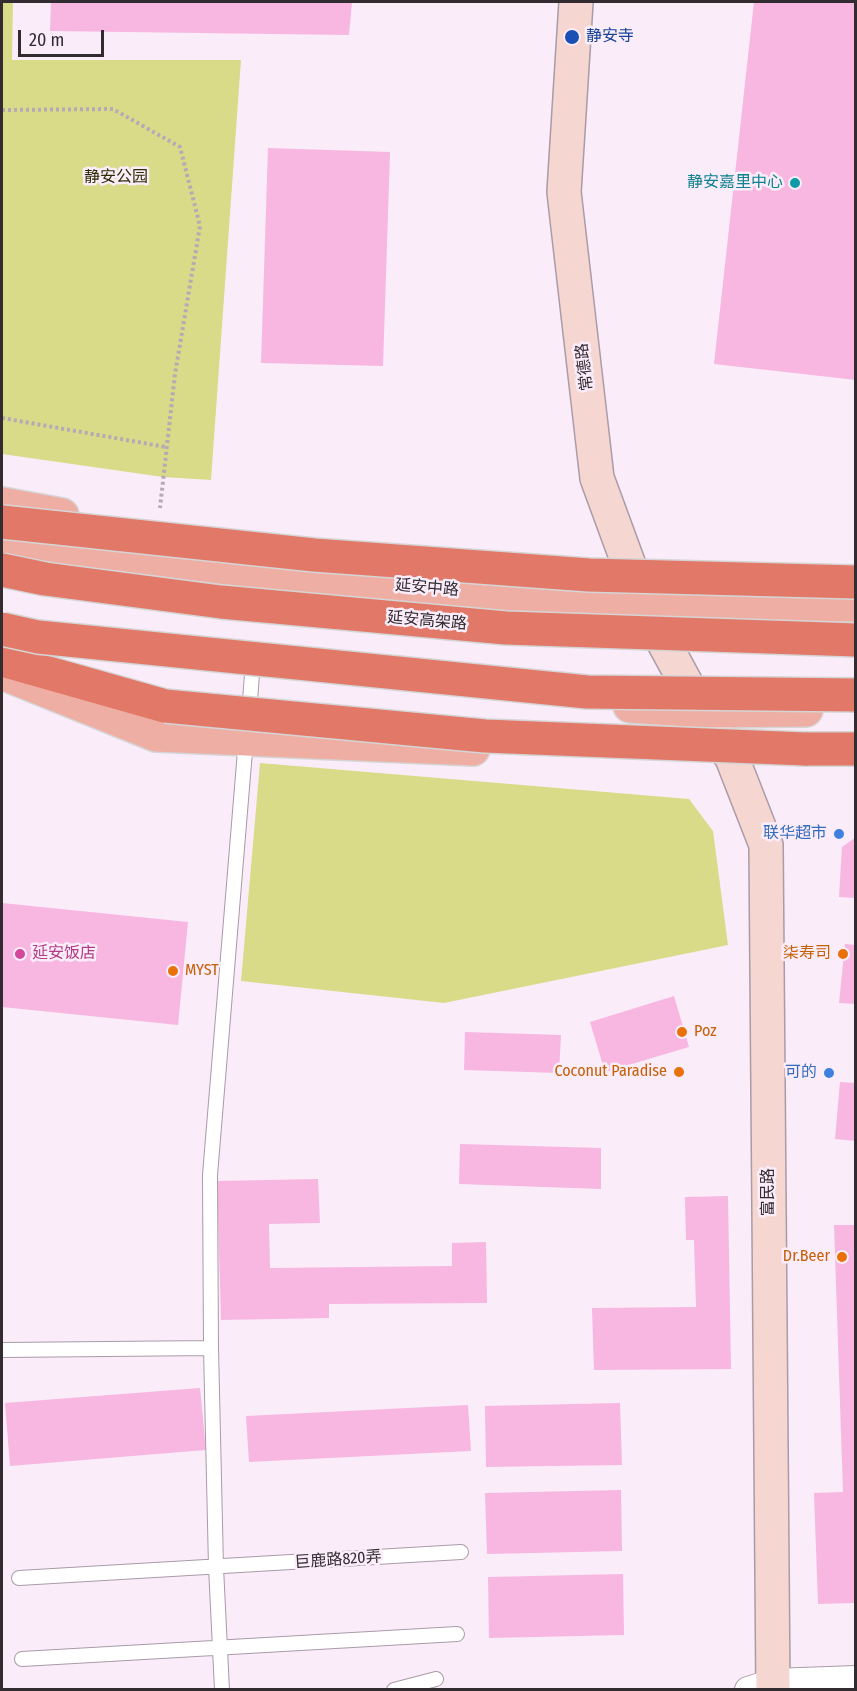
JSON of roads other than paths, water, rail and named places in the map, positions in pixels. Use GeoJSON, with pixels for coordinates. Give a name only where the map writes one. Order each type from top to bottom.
{"type":"FeatureCollection","features":[{"type":"Feature","properties":{"kind":"highway"},"geometry":{"type":"LineString","coordinates":[[2,522],[314,555],[577,574],[855,582]]}},
{"type":"Feature","properties":{"kind":"highway","name":"延安高架路"},"geometry":{"type":"LineString","coordinates":[[2,570],[45,579],[221,602],[506,628],[855,640]]}},
{"type":"Feature","properties":{"kind":"highway"},"geometry":{"type":"LineString","coordinates":[[2,629],[38,637],[587,692],[855,695]]}},
{"type":"Feature","properties":{"kind":"highway"},"geometry":{"type":"LineString","coordinates":[[2,660],[165,706],[485,736],[855,749]]}},
{"type":"Feature","properties":{"kind":"main road"},"geometry":{"type":"LineString","coordinates":[[2,504],[158,532],[357,544],[631,570],[855,571]]}},
{"type":"Feature","properties":{"kind":"main road","name":"延安中路"},"geometry":{"type":"LineString","coordinates":[[2,536],[68,548],[306,578],[644,606],[855,605]]}},
{"type":"Feature","properties":{"kind":"main road"},"geometry":{"type":"LineString","coordinates":[[2,645],[252,674],[564,702],[701,711],[855,709]]}},
{"type":"Feature","properties":{"kind":"main road"},"geometry":{"type":"LineString","coordinates":[[2,672],[156,735],[732,758],[855,758]]}},
{"type":"Feature","properties":{"kind":"street","name":"常德路"},"geometry":{"type":"LineString","coordinates":[[576,2],[564,192],[597,478],[644,606],[701,711]]}},
{"type":"Feature","properties":{"kind":"street","name":"富民路"},"geometry":{"type":"LineString","coordinates":[[701,711],[732,758],[766,845],[765,1687]]}},
{"type":"Feature","properties":{"kind":"street"},"geometry":{"type":"LineString","coordinates":[[765,1687],[855,1679]]}},
{"type":"Feature","properties":{"kind":"lane"},"geometry":{"type":"LineString","coordinates":[[222,1689],[216,1568],[210,1175],[252,674]]}},
{"type":"Feature","properties":{"kind":"lane"},"geometry":{"type":"LineString","coordinates":[[2,1350],[211,1348]]}},
{"type":"Feature","properties":{"kind":"lane","name":"巨鹿路820弄"},"geometry":{"type":"LineString","coordinates":[[20,1578],[461,1552]]}},
{"type":"Feature","properties":{"kind":"lane"},"geometry":{"type":"LineString","coordinates":[[22,1659],[457,1634]]}},
{"type":"Feature","properties":{"kind":"lane"},"geometry":{"type":"LineString","coordinates":[[394,1689],[436,1679]]}},
{"type":"Feature","properties":{"kind":"place","name":"静安寺"},"geometry":{"type":"Point","coordinates":[572,37]}},
{"type":"Feature","properties":{"kind":"place","name":"静安嘉里中心"},"geometry":{"type":"Point","coordinates":[795,183]}},
{"type":"Feature","properties":{"kind":"place","name":"联华超市"},"geometry":{"type":"Point","coordinates":[839,834]}},
{"type":"Feature","properties":{"kind":"place","name":"延安饭店"},"geometry":{"type":"Point","coordinates":[20,954]}},
{"type":"Feature","properties":{"kind":"place","name":"柒寿司"},"geometry":{"type":"Point","coordinates":[843,954]}},
{"type":"Feature","properties":{"kind":"place","name":"MYST"},"geometry":{"type":"Point","coordinates":[173,971]}},
{"type":"Feature","properties":{"kind":"place","name":"Poz"},"geometry":{"type":"Point","coordinates":[682,1032]}},
{"type":"Feature","properties":{"kind":"place","name":"Coconut Paradise"},"geometry":{"type":"Point","coordinates":[679,1072]}},
{"type":"Feature","properties":{"kind":"place","name":"可的"},"geometry":{"type":"Point","coordinates":[829,1073]}},
{"type":"Feature","properties":{"kind":"place","name":"Dr.Beer"},"geometry":{"type":"Point","coordinates":[842,1257]}},
{"type":"Feature","properties":{"kind":"park label","name":"静安公园"},"geometry":{"type":"Point","coordinates":[116,178]}}]}
